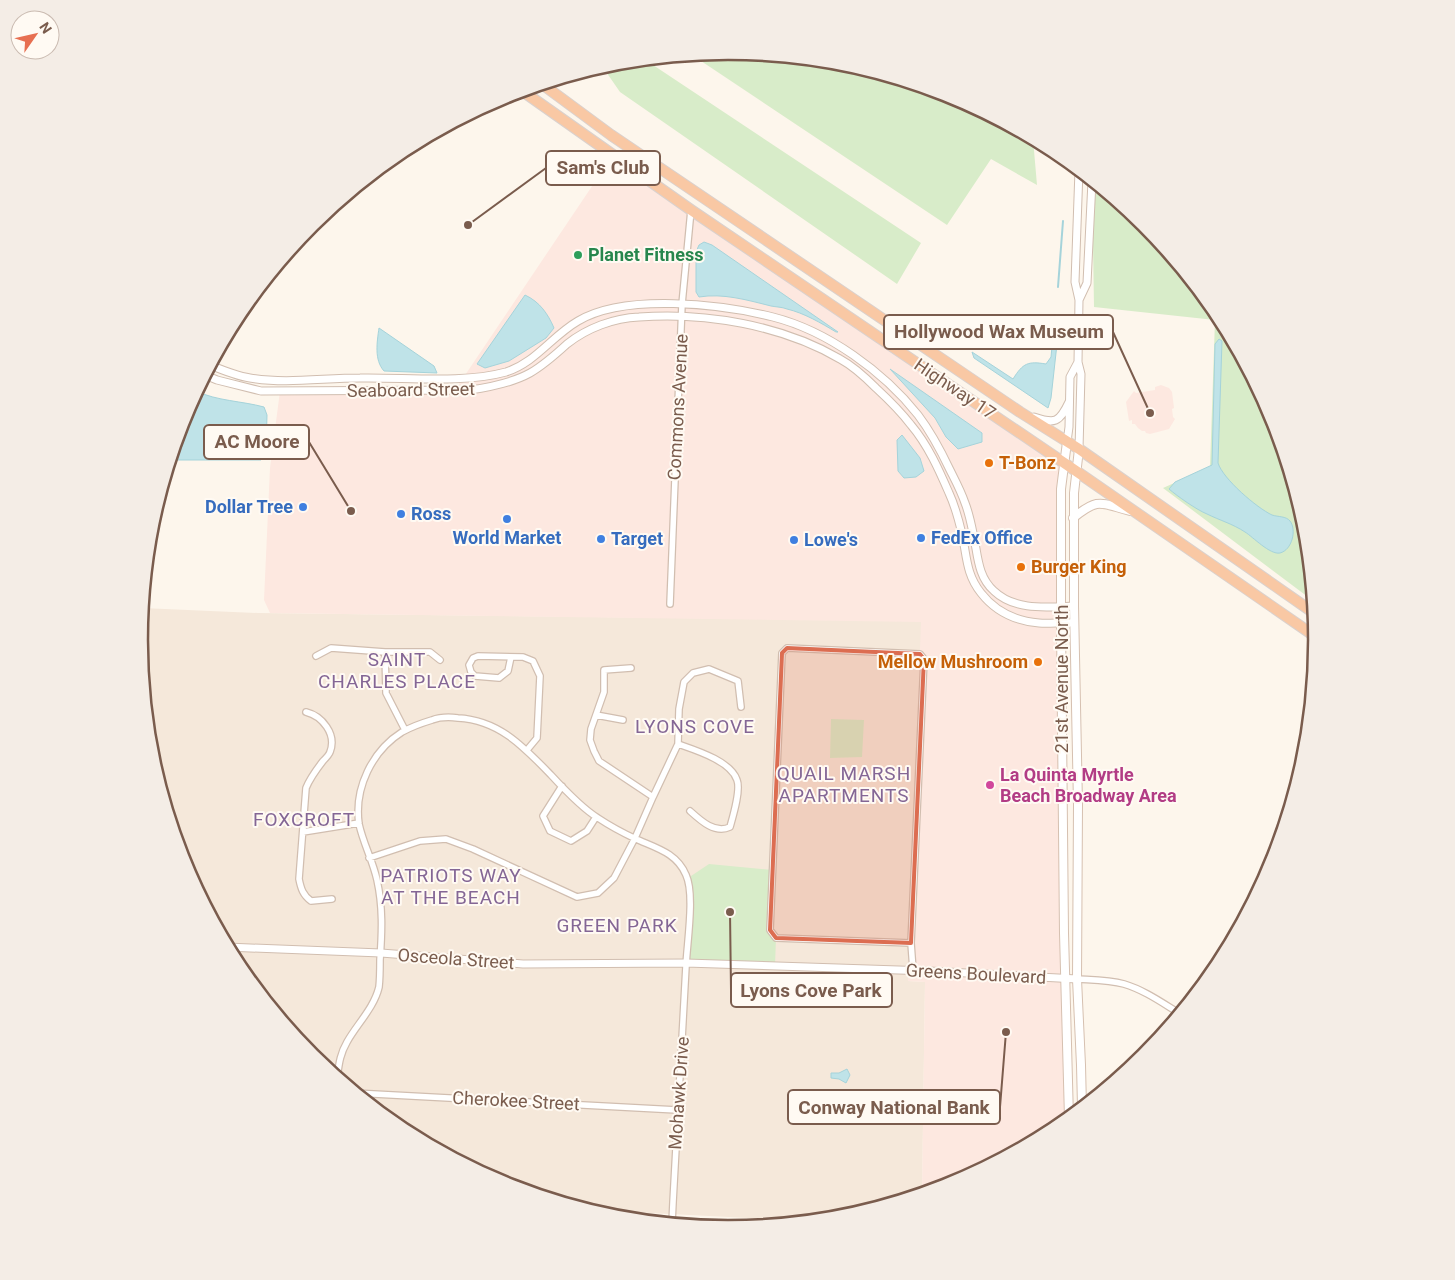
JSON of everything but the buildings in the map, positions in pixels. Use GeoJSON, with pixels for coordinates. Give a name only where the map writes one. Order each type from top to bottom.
{"type":"FeatureCollection","features":[{"type":"Feature","properties":{"kind":"highway","name":"Highway 17"},"geometry":{"type":"LineString","coordinates":[[548,89],[619,140],[1020,412],[1079,449],[1306,608]]}},
{"type":"Feature","properties":{"kind":"highway","name":"Highway 17"},"geometry":{"type":"LineString","coordinates":[[529,96],[692,210],[1308,631]]}},
{"type":"Feature","properties":{"kind":"main road","name":"21st Avenue North"},"geometry":{"type":"LineString","coordinates":[[1067,442],[1061,489],[1061,622],[1068,1109]]}},
{"type":"Feature","properties":{"kind":"main road","name":"21st Avenue North"},"geometry":{"type":"LineString","coordinates":[[1079,449],[1074,493],[1074,623],[1078,805],[1077,979],[1082,1099]]}},
{"type":"Feature","properties":{"kind":"main road"},"geometry":{"type":"LineString","coordinates":[[1074,518],[1092,504],[1102,502],[1136,512]]}},
{"type":"Feature","properties":{"kind":"street","name":"21st Avenue North"},"geometry":{"type":"LineString","coordinates":[[1079,178],[1074,282],[1079,300],[1078,362],[1082,374],[1079,449]]}},
{"type":"Feature","properties":{"kind":"street","name":"21st Avenue North"},"geometry":{"type":"LineString","coordinates":[[1079,300],[1087,283],[1092,189]]}},
{"type":"Feature","properties":{"kind":"street","name":"Commons Avenue"},"geometry":{"type":"LineString","coordinates":[[670,604],[682,304],[692,210]]}},
{"type":"Feature","properties":{"kind":"street","name":"Seaboard Street"},"geometry":{"type":"LineString","coordinates":[[216,367],[248,378],[280,380],[482,377],[525,364],[558,335],[592,314],[607,310],[652,303],[682,304],[733,308],[776,318],[822,335],[847,350],[896,390],[920,417],[939,447],[966,504],[980,571],[988,585],[1002,598],[1014,604],[1074,606]]}},
{"type":"Feature","properties":{"kind":"street","name":"Seaboard Street"},"geometry":{"type":"LineString","coordinates":[[210,377],[261,391],[470,390],[507,383],[530,373],[547,362],[569,343],[600,325],[611,321],[638,317],[682,316],[713,318],[762,327],[794,337],[840,359],[863,375],[912,425],[928,449],[953,502],[962,534],[968,570],[981,593],[994,606],[1006,615],[1038,623],[1074,623]]}},
{"type":"Feature","properties":{"kind":"street","name":"21st Avenue North"},"geometry":{"type":"LineString","coordinates":[[1067,442],[1070,377],[1078,362]]}},
{"type":"Feature","properties":{"kind":"street"},"geometry":{"type":"LineString","coordinates":[[1020,412],[1051,422],[1056,421],[1064,414],[1070,400]]}},
{"type":"Feature","properties":{"kind":"street"},"geometry":{"type":"LineString","coordinates":[[316,656],[331,648],[385,652],[430,652],[440,660]]}},
{"type":"Feature","properties":{"kind":"street"},"geometry":{"type":"LineString","coordinates":[[910,943],[776,938],[770,930],[782,653],[787,648],[920,654],[924,660],[910,943],[912,970]]}},
{"type":"Feature","properties":{"kind":"street"},"geometry":{"type":"LineString","coordinates":[[385,652],[386,693],[405,730]]}},
{"type":"Feature","properties":{"kind":"street"},"geometry":{"type":"LineString","coordinates":[[511,657],[508,671],[498,678],[475,676],[471,672],[469,665],[473,658],[478,656],[523,657],[533,661],[540,676],[537,738],[527,750]]}},
{"type":"Feature","properties":{"kind":"street"},"geometry":{"type":"LineString","coordinates":[[631,668],[604,670],[604,692],[591,729],[590,740],[599,760],[653,797]]}},
{"type":"Feature","properties":{"kind":"street"},"geometry":{"type":"LineString","coordinates":[[369,858],[420,841],[446,839],[473,848],[577,897],[598,893],[614,878],[635,838],[678,744],[679,709],[684,682],[693,673],[709,669],[738,681],[741,707]]}},
{"type":"Feature","properties":{"kind":"street"},"geometry":{"type":"LineString","coordinates":[[306,712],[315,714],[322,720],[328,728],[331,737],[330,751],[309,779],[306,788],[299,879],[300,888],[311,901],[332,899]]}},
{"type":"Feature","properties":{"kind":"street"},"geometry":{"type":"LineString","coordinates":[[596,715],[623,720]]}},
{"type":"Feature","properties":{"kind":"street"},"geometry":{"type":"LineString","coordinates":[[338,1069],[339,1059],[343,1050],[366,1016],[378,988],[381,953],[382,910],[376,877],[359,824],[359,796],[365,776],[380,752],[391,740],[405,730],[435,718],[472,719],[487,723],[501,730],[527,750],[596,817],[635,838],[667,852],[677,861],[688,878],[690,903],[686,963]]}},
{"type":"Feature","properties":{"kind":"street"},"geometry":{"type":"LineString","coordinates":[[678,744],[706,754],[730,769],[738,781],[736,806],[730,827],[722,830],[712,827],[690,811]]}},
{"type":"Feature","properties":{"kind":"street"},"geometry":{"type":"LineString","coordinates":[[562,786],[543,816],[550,831],[572,840],[587,831],[596,817]]}},
{"type":"Feature","properties":{"kind":"street"},"geometry":{"type":"LineString","coordinates":[[303,832],[359,824]]}},
{"type":"Feature","properties":{"kind":"street","name":"Osceola Street"},"geometry":{"type":"LineString","coordinates":[[236,947],[381,953],[523,964],[686,963]]}},
{"type":"Feature","properties":{"kind":"street","name":"Greens Boulevard"},"geometry":{"type":"LineString","coordinates":[[686,963],[912,970],[1113,982],[1144,992],[1174,1010]]}},
{"type":"Feature","properties":{"kind":"street","name":"Mohawk Drive"},"geometry":{"type":"LineString","coordinates":[[672,1217],[686,963]]}},
{"type":"Feature","properties":{"kind":"street","name":"Cherokee Street"},"geometry":{"type":"LineString","coordinates":[[365,1093],[677,1110]]}},
{"type":"Feature","properties":{"kind":"highlighted area"},"geometry":{"type":"Polygon","coordinates":[[[787,648],[920,654],[924,659],[911,943],[776,938],[770,930],[782,653],[787,648]]]}},
{"type":"Feature","properties":{"kind":"shaded area"},"geometry":{"type":"Polygon","coordinates":[[[613,155],[1064,463],[1061,489],[1069,1109],[1017,1142],[984,1160],[922,1186],[925,982],[908,981],[921,622],[270,613],[264,600],[270,468],[280,391],[455,390],[613,155]]]}},
{"type":"Feature","properties":{"kind":"shaded area"},"geometry":{"type":"Polygon","coordinates":[[[1161,385],[1169,388],[1172,392],[1174,408],[1172,409],[1175,419],[1169,429],[1150,434],[1146,433],[1135,424],[1132,424],[1132,420],[1129,421],[1126,402],[1134,391],[1136,393],[1155,390],[1155,387],[1161,385]]]}},
{"type":"Feature","properties":{"kind":"shaded area"},"geometry":{"type":"Polygon","coordinates":[[[149,608],[258,613],[922,621],[908,981],[925,982],[922,1186],[841,1209],[766,1219],[635,1212],[614,1209],[541,1189],[506,1176],[437,1142],[405,1122],[374,1100],[317,1050],[267,993],[225,930],[207,897],[178,826],[167,790],[152,716],[149,678],[149,608]]]}},
{"type":"Feature","properties":{"kind":"green space"},"geometry":{"type":"Polygon","coordinates":[[[701,61],[765,61],[803,65],[841,71],[878,80],[949,104],[984,120],[1034,148],[1037,185],[991,159],[947,225],[701,61]]]}},
{"type":"Feature","properties":{"kind":"green space"},"geometry":{"type":"Polygon","coordinates":[[[653,65],[921,243],[897,284],[620,92],[607,73],[653,65]]]}},
{"type":"Feature","properties":{"kind":"green space"},"geometry":{"type":"Polygon","coordinates":[[[1092,189],[1138,230],[1164,258],[1211,320],[1094,307],[1092,189]]]}},
{"type":"Feature","properties":{"kind":"green space"},"geometry":{"type":"Polygon","coordinates":[[[1215,326],[1248,383],[1277,454],[1288,490],[1296,527],[1303,564],[1305,595],[1163,488],[1210,467],[1215,326]]]}},
{"type":"Feature","properties":{"kind":"green space"},"geometry":{"type":"Polygon","coordinates":[[[831,719],[864,720],[862,757],[830,758],[831,719]]]}},
{"type":"Feature","properties":{"kind":"green space"},"geometry":{"type":"Polygon","coordinates":[[[709,864],[773,870],[770,930],[776,938],[775,966],[686,963],[690,903],[688,878],[709,864]]]}},
{"type":"Feature","properties":{"kind":"water"},"geometry":{"type":"Polygon","coordinates":[[[704,242],[712,245],[838,332],[806,316],[783,308],[744,299],[699,297],[696,292],[696,252],[699,245],[704,242]]]}},
{"type":"Feature","properties":{"kind":"water"},"geometry":{"type":"Polygon","coordinates":[[[525,295],[543,309],[554,328],[546,338],[509,361],[485,368],[477,364],[525,295]]]}},
{"type":"Feature","properties":{"kind":"water"},"geometry":{"type":"Polygon","coordinates":[[[1055,316],[1060,317],[1051,398],[1048,408],[974,358],[972,352],[1013,379],[1026,364],[1046,364],[1051,357],[1055,316]]]}},
{"type":"Feature","properties":{"kind":"water"},"geometry":{"type":"Polygon","coordinates":[[[379,328],[434,366],[437,373],[384,371],[377,356],[379,328]]]}},
{"type":"Feature","properties":{"kind":"water"},"geometry":{"type":"Polygon","coordinates":[[[1219,339],[1222,341],[1218,463],[1226,477],[1250,500],[1272,515],[1284,517],[1290,521],[1293,529],[1292,539],[1288,548],[1280,553],[1271,551],[1240,529],[1198,509],[1169,489],[1175,482],[1212,465],[1215,344],[1219,339]]]}},
{"type":"Feature","properties":{"kind":"water"},"geometry":{"type":"Polygon","coordinates":[[[890,369],[982,433],[982,442],[958,449],[946,437],[935,418],[890,369]]]}},
{"type":"Feature","properties":{"kind":"water"},"geometry":{"type":"Polygon","coordinates":[[[203,393],[264,407],[267,415],[266,450],[261,460],[176,460],[203,393]]]}},
{"type":"Feature","properties":{"kind":"water"},"geometry":{"type":"Polygon","coordinates":[[[902,435],[920,458],[924,471],[916,477],[904,478],[898,471],[897,440],[902,435]]]}},
{"type":"Feature","properties":{"kind":"water"},"geometry":{"type":"Polygon","coordinates":[[[847,1069],[850,1075],[846,1083],[839,1079],[831,1078],[831,1073],[839,1073],[847,1069]]]}},
{"type":"Feature","properties":{"kind":"waterway"},"geometry":{"type":"LineString","coordinates":[[1058,287],[1063,221]]}},
{"type":"Feature","properties":{"kind":"place","name":"Sam's Club"},"geometry":{"type":"Point","coordinates":[468,225]}},
{"type":"Feature","properties":{"kind":"place","name":"Planet Fitness"},"geometry":{"type":"Point","coordinates":[578,255]}},
{"type":"Feature","properties":{"kind":"place","name":"Hollywood Wax Museum"},"geometry":{"type":"Point","coordinates":[1150,413]}},
{"type":"Feature","properties":{"kind":"place","name":"T-Bonz"},"geometry":{"type":"Point","coordinates":[989,463]}},
{"type":"Feature","properties":{"kind":"place","name":"Dollar Tree"},"geometry":{"type":"Point","coordinates":[303,507]}},
{"type":"Feature","properties":{"kind":"place","name":"AC Moore"},"geometry":{"type":"Point","coordinates":[351,511]}},
{"type":"Feature","properties":{"kind":"place","name":"Ross"},"geometry":{"type":"Point","coordinates":[401,514]}},
{"type":"Feature","properties":{"kind":"place","name":"World Market"},"geometry":{"type":"Point","coordinates":[507,519]}},
{"type":"Feature","properties":{"kind":"place","name":"FedEx Office"},"geometry":{"type":"Point","coordinates":[921,538]}},
{"type":"Feature","properties":{"kind":"place","name":"Target"},"geometry":{"type":"Point","coordinates":[601,539]}},
{"type":"Feature","properties":{"kind":"place","name":"Lowe's"},"geometry":{"type":"Point","coordinates":[794,540]}},
{"type":"Feature","properties":{"kind":"place","name":"Burger King"},"geometry":{"type":"Point","coordinates":[1021,567]}},
{"type":"Feature","properties":{"kind":"place","name":"Mellow Mushroom"},"geometry":{"type":"Point","coordinates":[1038,662]}},
{"type":"Feature","properties":{"kind":"place","name":"La Quinta Myrtle Beach Broadway Area"},"geometry":{"type":"Point","coordinates":[990,785]}},
{"type":"Feature","properties":{"kind":"place","name":"Lyons Cove Park"},"geometry":{"type":"Point","coordinates":[730,912]}},
{"type":"Feature","properties":{"kind":"place","name":"Conway National Bank"},"geometry":{"type":"Point","coordinates":[1006,1032]}},
{"type":"Feature","properties":{"kind":"district","name":"SAINT CHARLES PLACE"},"geometry":{"type":"Point","coordinates":[397,670]}},
{"type":"Feature","properties":{"kind":"district","name":"LYONS COVE"},"geometry":{"type":"Point","coordinates":[695,726]}},
{"type":"Feature","properties":{"kind":"district","name":"QUAIL MARSH APARTMENTS"},"geometry":{"type":"Point","coordinates":[844,784]}},
{"type":"Feature","properties":{"kind":"district","name":"FOXCROFT"},"geometry":{"type":"Point","coordinates":[304,819]}},
{"type":"Feature","properties":{"kind":"district","name":"PATRIOTS WAY AT THE BEACH"},"geometry":{"type":"Point","coordinates":[451,886]}},
{"type":"Feature","properties":{"kind":"district","name":"GREEN PARK"},"geometry":{"type":"Point","coordinates":[617,925]}}]}
